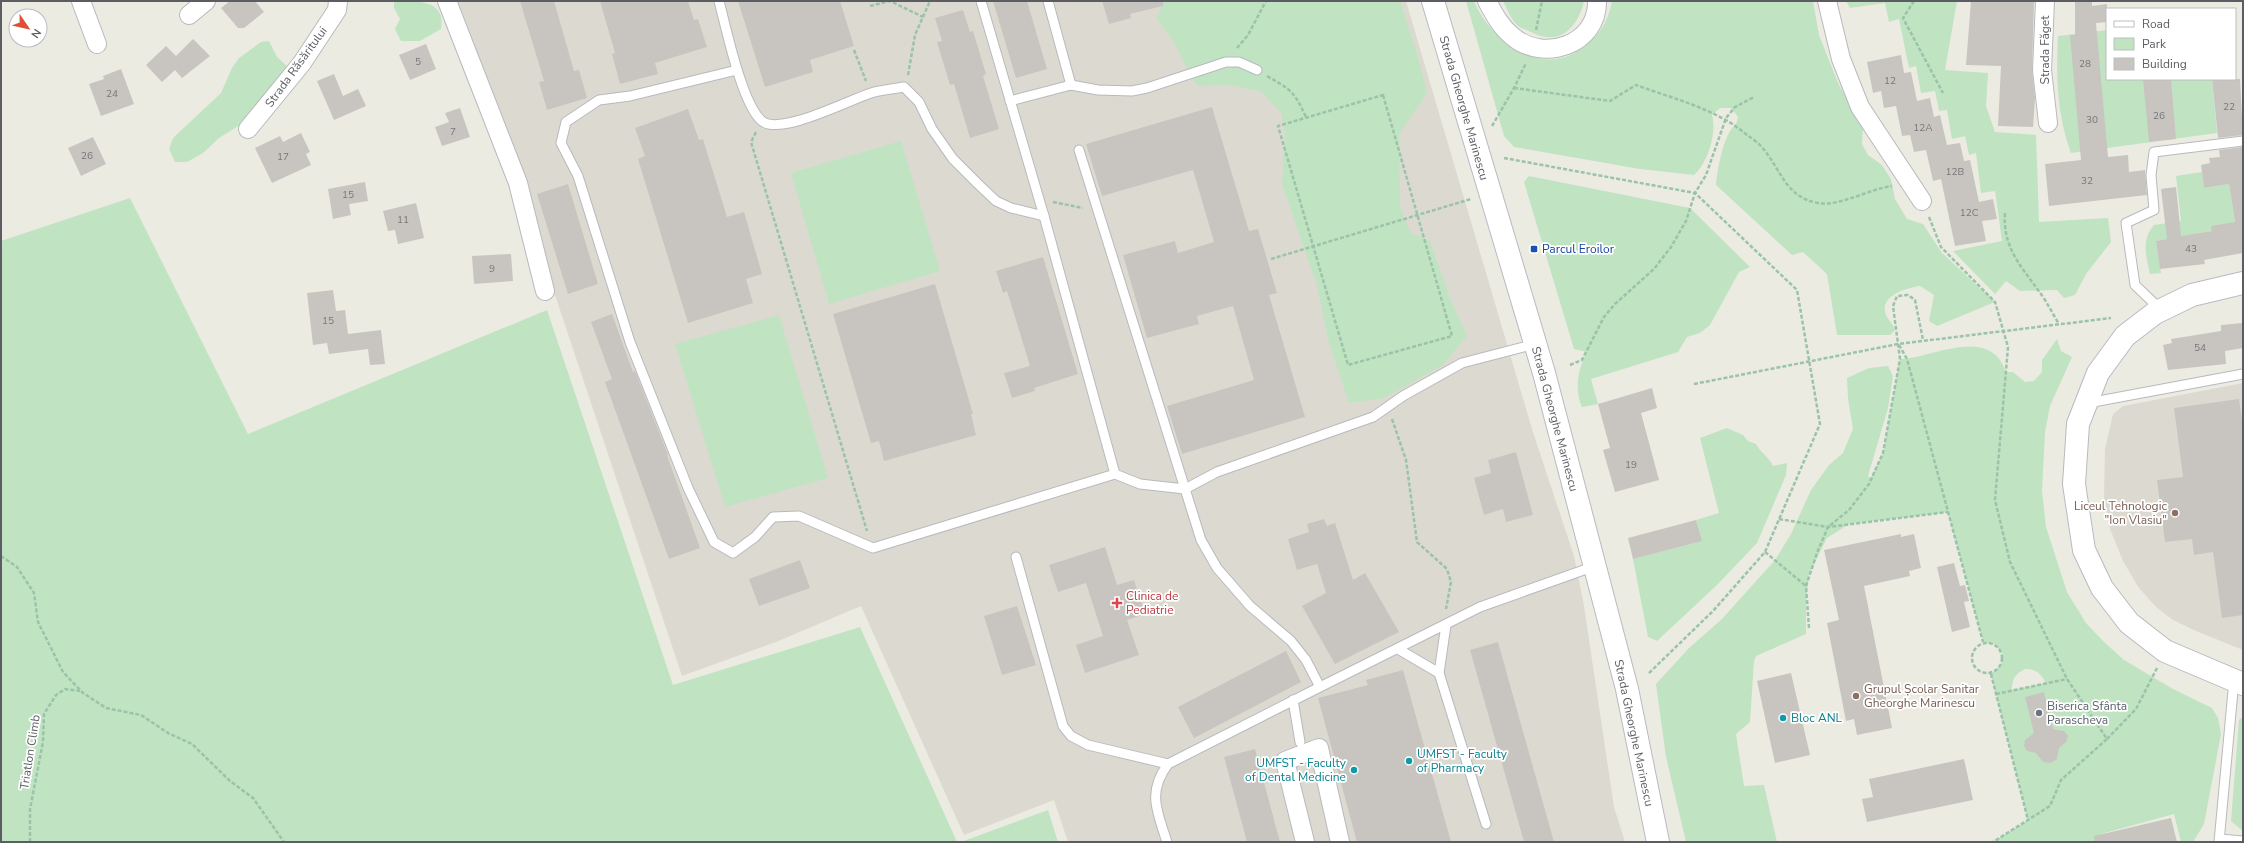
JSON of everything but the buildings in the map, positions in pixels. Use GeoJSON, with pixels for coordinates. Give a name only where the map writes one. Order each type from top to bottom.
{"type":"FeatureCollection","features":[{"type":"Feature","properties":{"kind":"main road","name":"Strada Gheorghe Marinescu"},"geometry":{"type":"LineString","coordinates":[[1433,1],[1535,344],[1595,566],[1627,689],[1658,842]]}},
{"type":"Feature","properties":{"kind":"main road"},"geometry":{"type":"LineString","coordinates":[[2238,682],[2165,651],[2129,623],[2102,588],[2084,550],[2074,484],[2078,424],[2098,373],[2125,336],[2161,310],[2192,295],[2243,283]]}},
{"type":"Feature","properties":{"kind":"street"},"geometry":{"type":"LineString","coordinates":[[81,1],[97,44]]}},
{"type":"Feature","properties":{"kind":"street"},"geometry":{"type":"LineString","coordinates":[[189,15],[206,1]]}},
{"type":"Feature","properties":{"kind":"street","name":"Strada Răsăritului"},"geometry":{"type":"LineString","coordinates":[[248,130],[302,63],[337,10],[338,1]]}},
{"type":"Feature","properties":{"kind":"street"},"geometry":{"type":"LineString","coordinates":[[447,1],[518,183],[545,292]]}},
{"type":"Feature","properties":{"kind":"street"},"geometry":{"type":"LineString","coordinates":[[1487,1],[1499,23],[1512,36],[1532,47],[1547,49],[1566,47],[1587,32],[1597,8],[1597,1]]}},
{"type":"Feature","properties":{"kind":"street"},"geometry":{"type":"LineString","coordinates":[[1827,1],[1841,59],[1860,107],[1922,201]]}},
{"type":"Feature","properties":{"kind":"street","name":"Strada Făget"},"geometry":{"type":"LineString","coordinates":[[2045,1],[2042,70],[2048,123]]}},
{"type":"Feature","properties":{"kind":"street"},"geometry":{"type":"LineString","coordinates":[[1305,842],[1285,761],[1301,748],[1319,748],[1340,842]]}},
{"type":"Feature","properties":{"kind":"lane"},"geometry":{"type":"LineString","coordinates":[[719,1],[737,70],[751,105],[762,121],[775,127],[791,123],[871,93],[904,87],[919,102],[932,129],[953,160],[996,201],[1011,208],[1044,216]]}},
{"type":"Feature","properties":{"kind":"lane"},"geometry":{"type":"LineString","coordinates":[[980,1],[1044,216],[1116,474]]}},
{"type":"Feature","properties":{"kind":"lane"},"geometry":{"type":"LineString","coordinates":[[1048,1],[1071,84]]}},
{"type":"Feature","properties":{"kind":"lane"},"geometry":{"type":"LineString","coordinates":[[1010,101],[1071,84],[1098,90],[1132,91],[1147,88],[1226,62],[1239,62],[1257,70]]}},
{"type":"Feature","properties":{"kind":"lane"},"geometry":{"type":"LineString","coordinates":[[737,70],[630,96],[599,100],[566,122],[561,143],[578,176],[630,342],[688,488],[714,542],[733,553],[755,537],[773,517],[800,516],[873,548],[1116,474],[1140,484],[1185,489],[1217,472],[1373,417],[1403,396],[1462,363],[1535,344]]}},
{"type":"Feature","properties":{"kind":"lane"},"geometry":{"type":"LineString","coordinates":[[2161,310],[2135,285],[2126,223],[2154,210],[2151,175],[2154,152],[2243,141]]}},
{"type":"Feature","properties":{"kind":"lane"},"geometry":{"type":"LineString","coordinates":[[1079,150],[1201,540],[1217,568],[1250,606],[1291,642],[1306,660],[1320,687]]}},
{"type":"Feature","properties":{"kind":"lane"},"geometry":{"type":"LineString","coordinates":[[2087,403],[2243,374]]}},
{"type":"Feature","properties":{"kind":"lane"},"geometry":{"type":"LineString","coordinates":[[1016,557],[1064,726],[1072,736],[1088,745],[1168,764]]}},
{"type":"Feature","properties":{"kind":"lane"},"geometry":{"type":"LineString","coordinates":[[1167,842],[1156,808],[1155,790],[1160,776],[1168,764],[1293,700],[1445,626],[1480,607],[1595,566]]}},
{"type":"Feature","properties":{"kind":"lane"},"geometry":{"type":"LineString","coordinates":[[1445,626],[1439,673],[1486,824]]}},
{"type":"Feature","properties":{"kind":"lane"},"geometry":{"type":"LineString","coordinates":[[1398,649],[1439,673]]}},
{"type":"Feature","properties":{"kind":"lane"},"geometry":{"type":"LineString","coordinates":[[2238,682],[2219,840],[2243,841]]}},
{"type":"Feature","properties":{"kind":"lane"},"geometry":{"type":"LineString","coordinates":[[1293,700],[1301,748]]}},
{"type":"Feature","properties":{"kind":"path"},"geometry":{"type":"LineString","coordinates":[[870,6],[890,1],[923,17]]}},
{"type":"Feature","properties":{"kind":"path"},"geometry":{"type":"LineString","coordinates":[[904,87],[910,71],[915,35],[930,1]]}},
{"type":"Feature","properties":{"kind":"path"},"geometry":{"type":"LineString","coordinates":[[1226,62],[1248,35],[1266,1]]}},
{"type":"Feature","properties":{"kind":"path"},"geometry":{"type":"LineString","coordinates":[[1536,31],[1542,1]]}},
{"type":"Feature","properties":{"kind":"path"},"geometry":{"type":"LineString","coordinates":[[1914,1],[1903,18],[1943,93]]}},
{"type":"Feature","properties":{"kind":"path"},"geometry":{"type":"LineString","coordinates":[[854,50],[871,93]]}},
{"type":"Feature","properties":{"kind":"path"},"geometry":{"type":"LineString","coordinates":[[1492,126],[1514,88],[1526,62]]}},
{"type":"Feature","properties":{"kind":"path"},"geometry":{"type":"LineString","coordinates":[[1257,70],[1290,89],[1297,98],[1306,117]]}},
{"type":"Feature","properties":{"kind":"path"},"geometry":{"type":"LineString","coordinates":[[1514,88],[1610,101],[1636,85],[1726,118],[1765,151],[1777,173],[1791,190],[1811,201],[1818,203],[1832,202],[1878,188],[1910,183]]}},
{"type":"Feature","properties":{"kind":"path"},"geometry":{"type":"LineString","coordinates":[[1383,95],[1452,336],[1348,365],[1278,126],[1306,117],[1383,95]]}},
{"type":"Feature","properties":{"kind":"path"},"geometry":{"type":"LineString","coordinates":[[1570,365],[1582,360],[1604,317],[1615,304],[1654,269],[1671,247],[1686,221],[1696,193],[1706,176],[1726,118],[1735,107],[1754,97]]}},
{"type":"Feature","properties":{"kind":"path"},"geometry":{"type":"LineString","coordinates":[[762,121],[751,142],[873,548]]}},
{"type":"Feature","properties":{"kind":"path"},"geometry":{"type":"LineString","coordinates":[[1504,158],[1696,193],[1797,290],[1820,424],[1765,552],[1714,611],[1648,674]]}},
{"type":"Feature","properties":{"kind":"path"},"geometry":{"type":"LineString","coordinates":[[1039,199],[1098,211]]}},
{"type":"Feature","properties":{"kind":"path"},"geometry":{"type":"LineString","coordinates":[[1272,260],[1471,199]]}},
{"type":"Feature","properties":{"kind":"path"},"geometry":{"type":"LineString","coordinates":[[1922,201],[1941,247],[1996,302],[2002,331],[2008,347],[1995,500],[2010,562],[2067,679],[2107,739]]}},
{"type":"Feature","properties":{"kind":"path"},"geometry":{"type":"LineString","coordinates":[[2005,213],[2004,229],[2013,256],[2027,278],[2045,300],[2059,324]]}},
{"type":"Feature","properties":{"kind":"path"},"geometry":{"type":"LineString","coordinates":[[1809,628],[1806,586],[1816,553],[1828,527],[1849,510],[1869,484],[1882,453],[1900,359],[1893,306],[1897,296],[1908,295],[1915,300],[1923,340]]}},
{"type":"Feature","properties":{"kind":"path"},"geometry":{"type":"LineString","coordinates":[[1694,384],[1809,360],[1923,340],[2111,318]]}},
{"type":"Feature","properties":{"kind":"path"},"geometry":{"type":"LineString","coordinates":[[1898,344],[1907,359],[1983,642]]}},
{"type":"Feature","properties":{"kind":"path"},"geometry":{"type":"LineString","coordinates":[[1392,416],[1406,460],[1417,542],[1447,569],[1451,582],[1445,626]]}},
{"type":"Feature","properties":{"kind":"path"},"geometry":{"type":"LineString","coordinates":[[1779,519],[1828,527],[1948,512]]}},
{"type":"Feature","properties":{"kind":"path"},"geometry":{"type":"LineString","coordinates":[[1765,552],[1806,586]]}},
{"type":"Feature","properties":{"kind":"path"},"geometry":{"type":"LineString","coordinates":[[1,556],[17,567],[34,593],[38,622],[63,672],[81,691],[106,708],[142,715],[168,733],[192,744],[230,781],[253,798],[284,842]]}},
{"type":"Feature","properties":{"kind":"path"},"geometry":{"type":"LineString","coordinates":[[1983,642],[1995,644],[2002,654],[2001,666],[1991,674],[1979,672],[1971,662],[1973,650],[1983,642]]}},
{"type":"Feature","properties":{"kind":"path"},"geometry":{"type":"LineString","coordinates":[[1993,842],[2050,806],[2061,780],[2107,739],[2136,709],[2157,667]]}},
{"type":"Feature","properties":{"kind":"path"},"geometry":{"type":"LineString","coordinates":[[1991,674],[2028,820]]}},
{"type":"Feature","properties":{"kind":"path"},"geometry":{"type":"LineString","coordinates":[[1996,694],[2067,679]]}},
{"type":"Feature","properties":{"kind":"path","name":"Triatlon Climb"},"geometry":{"type":"LineString","coordinates":[[30,842],[30,810],[43,742],[44,714],[56,695],[64,690],[81,691]]}},
{"type":"Feature","properties":{"kind":"shaded area"},"geometry":{"type":"Polygon","coordinates":[[[457,1],[1406,1],[1532,429],[1574,556],[1584,606],[1614,807],[1625,842],[1068,842],[1054,800],[964,835],[861,606],[776,642],[682,676],[457,1]]]}},
{"type":"Feature","properties":{"kind":"shaded area","name":"Liceul Tehnologic \"Ion Vlasiu\""},"geometry":{"type":"Polygon","coordinates":[[[2243,383],[2243,650],[2173,620],[2156,607],[2139,588],[2123,561],[2110,529],[2104,498],[2105,449],[2113,414],[2123,406],[2243,383]]]}},
{"type":"Feature","properties":{"kind":"green space"},"geometry":{"type":"Polygon","coordinates":[[[394,1],[421,2],[435,7],[439,12],[441,19],[441,29],[420,41],[401,41],[395,29],[400,19],[394,8],[394,1]]]}},
{"type":"Feature","properties":{"kind":"green space"},"geometry":{"type":"Polygon","coordinates":[[[1164,1],[1400,1],[1417,54],[1427,93],[1399,134],[1400,206],[1410,232],[1430,241],[1451,301],[1467,336],[1443,365],[1384,398],[1349,403],[1329,343],[1316,282],[1282,184],[1285,133],[1281,113],[1262,92],[1231,85],[1197,86],[1172,39],[1157,19],[1164,1]]]}},
{"type":"Feature","properties":{"kind":"green space"},"geometry":{"type":"Polygon","coordinates":[[[1466,1],[1474,1],[1489,26],[1499,37],[1512,46],[1525,54],[1539,58],[1554,59],[1572,54],[1590,41],[1599,32],[1606,21],[1612,1],[1813,1],[1819,35],[1838,83],[1863,128],[1862,144],[1868,155],[1882,165],[1891,179],[1895,199],[1907,219],[1923,224],[1942,253],[1995,302],[1937,326],[1929,321],[1934,295],[1920,286],[1914,287],[1894,294],[1889,298],[1886,304],[1885,310],[1887,317],[1895,330],[1890,335],[1837,335],[1827,274],[1803,252],[1792,255],[1716,185],[1724,144],[1738,117],[1731,108],[1720,108],[1712,115],[1713,130],[1710,147],[1699,170],[1694,175],[1640,169],[1514,147],[1504,136],[1466,1]]]}},
{"type":"Feature","properties":{"kind":"green space"},"geometry":{"type":"Polygon","coordinates":[[[1503,1],[1584,1],[1581,11],[1572,27],[1558,36],[1550,37],[1541,36],[1518,26],[1511,17],[1503,1]]]}},
{"type":"Feature","properties":{"kind":"green space"},"geometry":{"type":"Polygon","coordinates":[[[1846,1],[1957,1],[1945,70],[1988,73],[1986,106],[1995,132],[2036,135],[2039,222],[2108,218],[2111,242],[2086,274],[2075,295],[2064,298],[2057,290],[2020,291],[2006,281],[1995,294],[1953,251],[2002,241],[1995,191],[1981,193],[1976,153],[1969,155],[1965,136],[1952,139],[1947,110],[1939,111],[1935,91],[1921,93],[1916,66],[1909,68],[1899,19],[1889,22],[1885,3],[1850,8],[1846,1]]]}},
{"type":"Feature","properties":{"kind":"green space"},"geometry":{"type":"Polygon","coordinates":[[[2106,30],[2106,80],[2212,80],[2217,133],[2071,153],[2066,138],[2058,95],[2058,36],[2106,30]]]}},
{"type":"Feature","properties":{"kind":"green space"},"geometry":{"type":"Polygon","coordinates":[[[269,41],[277,57],[288,67],[248,120],[219,138],[203,153],[187,162],[175,162],[169,149],[173,138],[221,93],[232,68],[239,58],[261,42],[269,41]]]}},
{"type":"Feature","properties":{"kind":"green space"},"geometry":{"type":"Polygon","coordinates":[[[901,141],[940,271],[829,304],[791,173],[901,141]]]}},
{"type":"Feature","properties":{"kind":"green space"},"geometry":{"type":"Polygon","coordinates":[[[2202,172],[2204,188],[2229,184],[2235,223],[2212,226],[2212,231],[2156,241],[2161,273],[2150,274],[2147,261],[2147,236],[2154,225],[2181,221],[2176,176],[2202,172]]]}},
{"type":"Feature","properties":{"kind":"green space"},"geometry":{"type":"Polygon","coordinates":[[[1529,176],[1690,208],[1750,267],[1739,272],[1710,325],[1700,333],[1687,337],[1678,352],[1591,379],[1598,404],[1582,407],[1578,393],[1578,379],[1581,365],[1587,352],[1574,349],[1524,182],[1529,176]]]}},
{"type":"Feature","properties":{"kind":"green space"},"geometry":{"type":"Polygon","coordinates":[[[130,198],[248,434],[547,310],[673,685],[860,627],[957,842],[1,842],[1,241],[130,198]]]}},
{"type":"Feature","properties":{"kind":"green space"},"geometry":{"type":"Polygon","coordinates":[[[779,315],[828,478],[725,507],[675,344],[779,315]]]}},
{"type":"Feature","properties":{"kind":"green space"},"geometry":{"type":"Polygon","coordinates":[[[2057,339],[2061,351],[2072,357],[2050,406],[2045,432],[2042,491],[2046,527],[2067,592],[2086,623],[2124,660],[2173,689],[2212,708],[2218,718],[2221,734],[2204,824],[2193,842],[2181,842],[2174,814],[2101,834],[2103,842],[1993,842],[2028,820],[1991,674],[2001,666],[2003,654],[1995,644],[1983,642],[1948,512],[1849,524],[1827,538],[1809,574],[1806,600],[1806,634],[1756,656],[1754,661],[1750,722],[1736,734],[1744,786],[1764,785],[1777,842],[1686,842],[1666,757],[1656,684],[1689,648],[1722,619],[1775,560],[1791,534],[1811,490],[1829,465],[1843,453],[1853,429],[1848,399],[1847,378],[1869,368],[1888,366],[1893,376],[1888,408],[1868,476],[1871,478],[1883,453],[1900,359],[1959,347],[1974,347],[1987,350],[1998,358],[2006,372],[2013,372],[2025,382],[2034,381],[2042,372],[2042,360],[2057,339]],[[2025,669],[2016,675],[2013,680],[2012,690],[2046,683],[2038,672],[2025,669]]]}},
{"type":"Feature","properties":{"kind":"green space"},"geometry":{"type":"Polygon","coordinates":[[[1727,428],[1743,435],[1748,441],[1756,444],[1773,466],[1787,463],[1786,475],[1757,543],[1717,585],[1657,641],[1648,637],[1633,559],[1701,541],[1696,520],[1719,513],[1700,438],[1727,428]]]}},
{"type":"Feature","properties":{"kind":"green space"},"geometry":{"type":"Polygon","coordinates":[[[2243,717],[2243,831],[2231,821],[2239,720],[2243,717]]]}},
{"type":"Feature","properties":{"kind":"green space"},"geometry":{"type":"Polygon","coordinates":[[[1048,810],[1058,842],[961,842],[1048,810]]]}},
{"type":"Feature","properties":{"kind":"place","name":"Parcul Eroilor"},"geometry":{"type":"Point","coordinates":[1534,249]}},
{"type":"Feature","properties":{"kind":"place","name":"Liceul Tehnologic \"Ion Vlasiu\""},"geometry":{"type":"Point","coordinates":[2175,513]}},
{"type":"Feature","properties":{"kind":"place","name":"Clinica de Pediatrie"},"geometry":{"type":"Point","coordinates":[1117,603]}},
{"type":"Feature","properties":{"kind":"place","name":"Grupul Școlar Sanitar Gheorghe Marinescu"},"geometry":{"type":"Point","coordinates":[1856,696]}},
{"type":"Feature","properties":{"kind":"place","name":"Biserica Sfânta Parascheva"},"geometry":{"type":"Point","coordinates":[2039,713]}},
{"type":"Feature","properties":{"kind":"place","name":"Bloc ANL"},"geometry":{"type":"Point","coordinates":[1783,718]}},
{"type":"Feature","properties":{"kind":"place","name":"UMFST - Faculty of Pharmacy"},"geometry":{"type":"Point","coordinates":[1409,761]}},
{"type":"Feature","properties":{"kind":"place","name":"UMFST - Faculty of Dental Medicine"},"geometry":{"type":"Point","coordinates":[1354,770]}}]}
